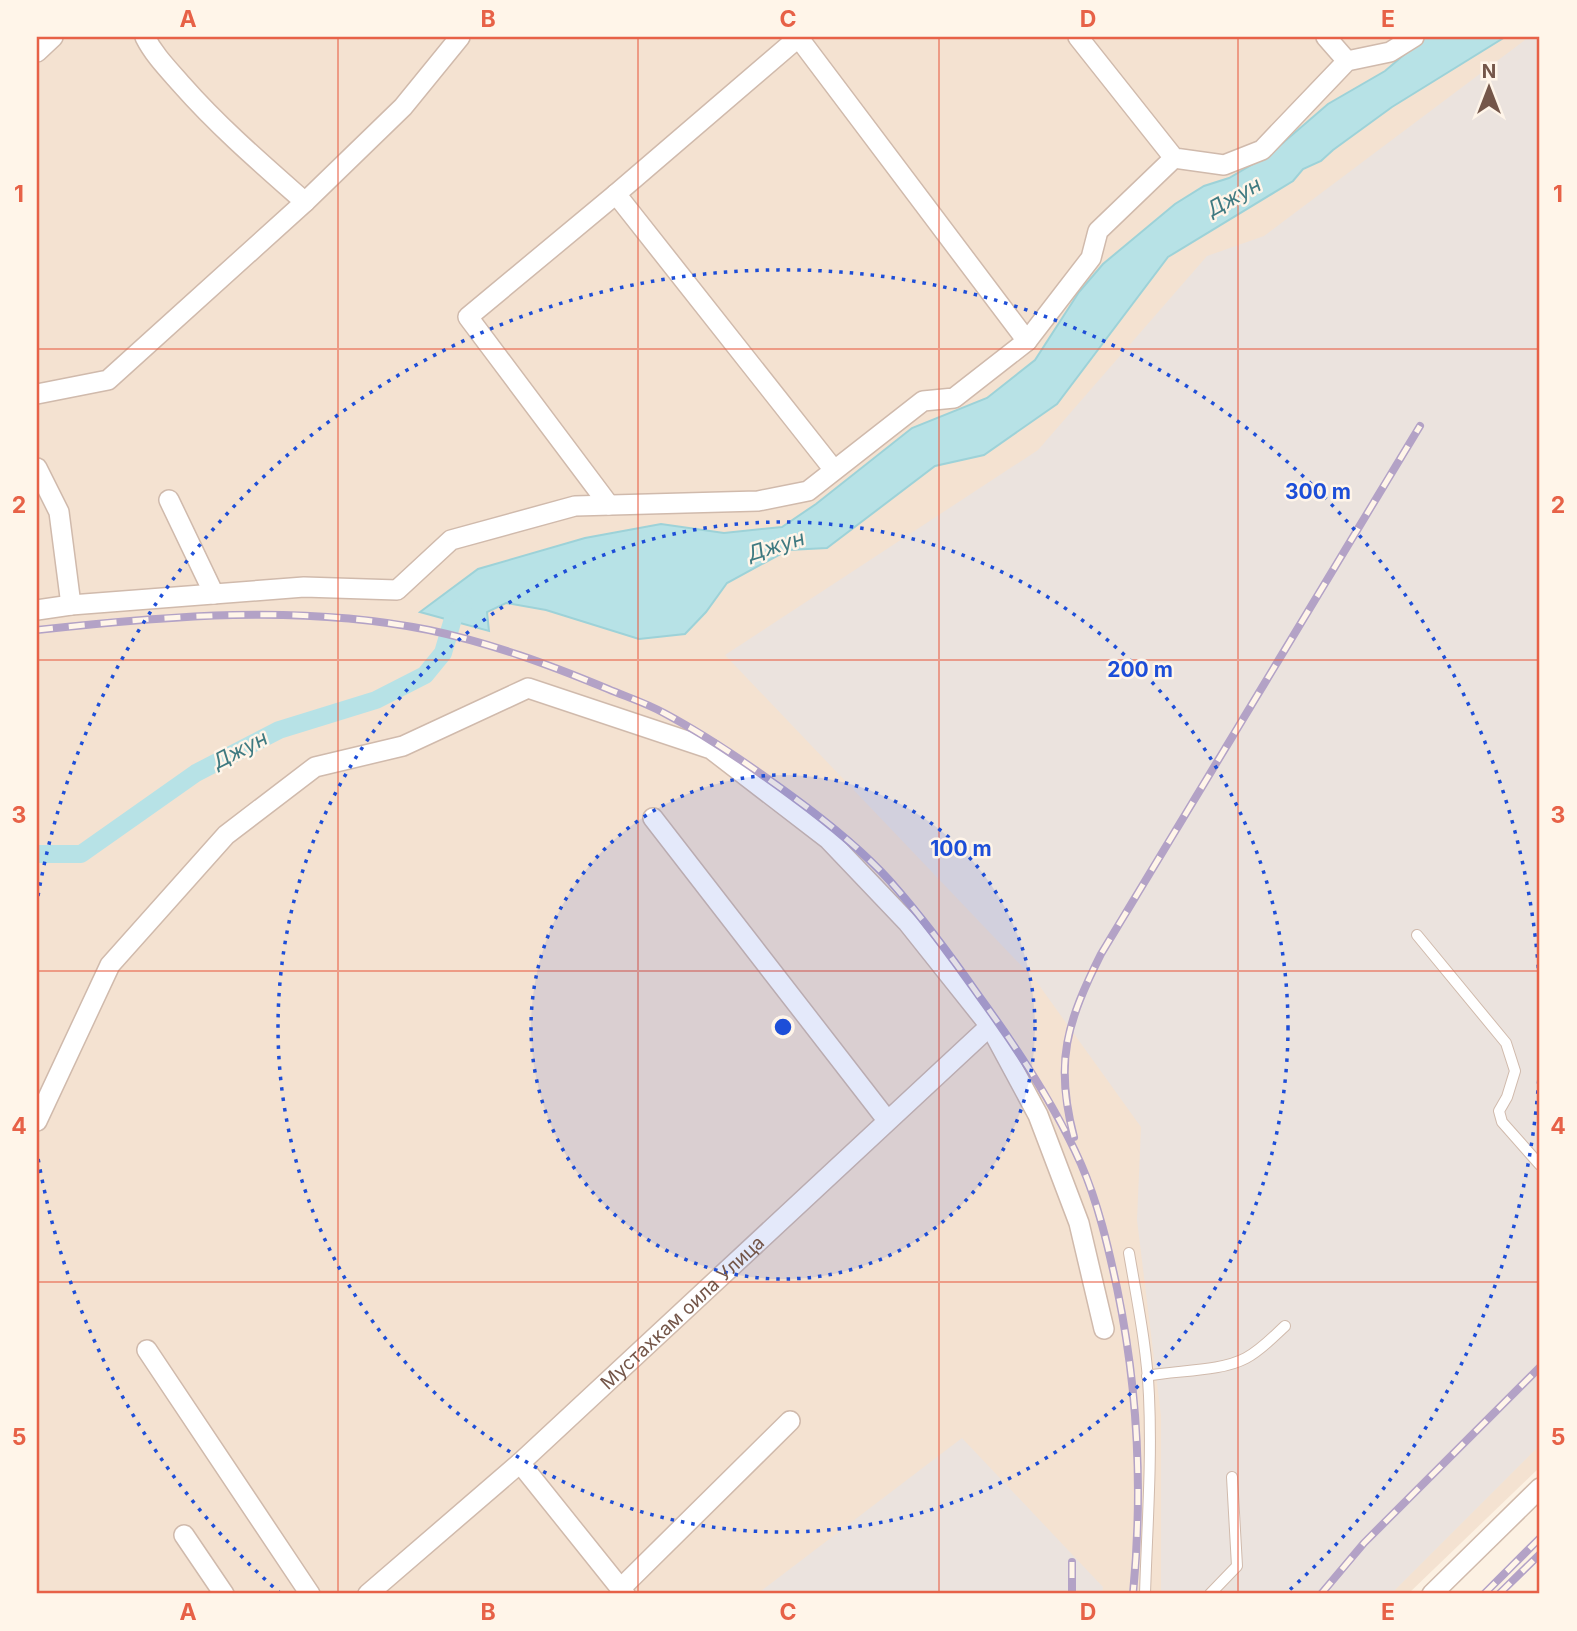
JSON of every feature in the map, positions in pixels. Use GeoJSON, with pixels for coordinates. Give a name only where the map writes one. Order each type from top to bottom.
{"type":"FeatureCollection","features":[{"type":"Feature","properties":{"kind":"street"},"geometry":{"type":"LineString","coordinates":[[37,52],[53,37]]}},
{"type":"Feature","properties":{"kind":"street"},"geometry":{"type":"LineString","coordinates":[[145,37],[152,51],[195,100],[251,155],[305,202]]}},
{"type":"Feature","properties":{"kind":"street"},"geometry":{"type":"LineString","coordinates":[[37,394],[107,380],[305,202],[403,107],[460,37]]}},
{"type":"Feature","properties":{"kind":"street"},"geometry":{"type":"LineString","coordinates":[[608,505],[467,317],[799,37],[1027,341]]}},
{"type":"Feature","properties":{"kind":"street"},"geometry":{"type":"LineString","coordinates":[[1078,37],[1174,159],[1224,165],[1262,149],[1347,61],[1390,52],[1414,37]]}},
{"type":"Feature","properties":{"kind":"street"},"geometry":{"type":"LineString","coordinates":[[1326,37],[1347,61]]}},
{"type":"Feature","properties":{"kind":"street"},"geometry":{"type":"LineString","coordinates":[[37,610],[304,587],[397,590],[451,540],[575,506],[758,501],[808,491],[923,401],[954,398],[1027,341],[1091,258],[1098,231],[1174,159]]}},
{"type":"Feature","properties":{"kind":"street"},"geometry":{"type":"LineString","coordinates":[[616,194],[834,470]]}},
{"type":"Feature","properties":{"kind":"street"},"geometry":{"type":"LineString","coordinates":[[37,468],[59,512],[71,605]]}},
{"type":"Feature","properties":{"kind":"street"},"geometry":{"type":"LineString","coordinates":[[169,500],[215,594]]}},
{"type":"Feature","properties":{"kind":"street"},"geometry":{"type":"LineString","coordinates":[[37,1121],[110,965],[226,835],[315,767],[403,746],[528,688],[711,750],[828,839],[908,923],[990,1026],[1038,1115],[1079,1223],[1104,1329]]}},
{"type":"Feature","properties":{"kind":"street"},"geometry":{"type":"LineString","coordinates":[[653,818],[887,1120]]}},
{"type":"Feature","properties":{"kind":"street","name":"Мустахкам оила Улица"},"geometry":{"type":"LineString","coordinates":[[368,1594],[520,1463],[990,1026]]}},
{"type":"Feature","properties":{"kind":"street"},"geometry":{"type":"LineString","coordinates":[[147,1350],[310,1594]]}},
{"type":"Feature","properties":{"kind":"street"},"geometry":{"type":"LineString","coordinates":[[520,1463],[623,1591],[790,1421]]}},
{"type":"Feature","properties":{"kind":"street"},"geometry":{"type":"LineString","coordinates":[[1432,1594],[1540,1488]]}},
{"type":"Feature","properties":{"kind":"street"},"geometry":{"type":"LineString","coordinates":[[184,1535],[224,1594]]}},
{"type":"Feature","properties":{"kind":"lane"},"geometry":{"type":"LineString","coordinates":[[1417,935],[1506,1043],[1516,1070],[1499,1111],[1502,1122],[1540,1165]]}},
{"type":"Feature","properties":{"kind":"lane"},"geometry":{"type":"LineString","coordinates":[[1129,1253],[1147,1376],[1150,1462],[1145,1594]]}},
{"type":"Feature","properties":{"kind":"lane"},"geometry":{"type":"LineString","coordinates":[[1147,1376],[1224,1365],[1244,1359],[1265,1345],[1285,1326]]}},
{"type":"Feature","properties":{"kind":"lane"},"geometry":{"type":"LineString","coordinates":[[1210,1594],[1237,1566],[1232,1477]]}},
{"type":"Feature","properties":{"kind":"shaded area"},"geometry":{"type":"Polygon","coordinates":[[[37,37],[1540,37],[1540,1467],[1408,1594],[37,1594],[37,37]]]}},
{"type":"Feature","properties":{"kind":"shaded area"},"geometry":{"type":"Polygon","coordinates":[[[1529,37],[1540,37],[1540,1445],[1391,1594],[1161,1594],[1161,1416],[1137,1220],[1141,1127],[1036,981],[725,655],[1038,450],[1207,256],[1264,236],[1529,37]]]}},
{"type":"Feature","properties":{"kind":"shaded area"},"geometry":{"type":"Polygon","coordinates":[[[962,1438],[1103,1587],[1102,1594],[757,1594],[962,1438]]]}},
{"type":"Feature","properties":{"kind":"water"},"geometry":{"type":"Polygon","coordinates":[[[1425,37],[1505,37],[1392,107],[1321,161],[1303,169],[1293,181],[1168,257],[1057,404],[984,455],[935,466],[827,548],[788,550],[727,583],[706,612],[685,634],[639,639],[546,610],[506,603],[487,612],[489,631],[420,612],[478,569],[585,538],[661,524],[724,533],[782,527],[816,504],[912,428],[987,398],[1035,360],[1079,292],[1103,264],[1175,204],[1204,186],[1229,178],[1270,154],[1328,104],[1385,71],[1425,37]]]}},
{"type":"Feature","properties":{"kind":"waterway","name":"Джун"},"geometry":{"type":"LineString","coordinates":[[37,854],[81,854],[196,773],[279,730],[376,700],[425,675],[443,653],[455,612],[464,604]]}},
{"type":"Feature","properties":{"kind":"railway"},"geometry":{"type":"LineString","coordinates":[[1074,1137],[1065,1086],[1065,1064],[1072,1022],[1089,978],[1420,426]]}},
{"type":"Feature","properties":{"kind":"railway"},"geometry":{"type":"LineString","coordinates":[[37,630],[184,617],[283,615],[380,622],[475,641],[564,671],[664,713],[761,774],[856,847],[890,881],[925,923],[1007,1036],[1059,1120],[1087,1179],[1110,1256],[1130,1364],[1138,1479],[1133,1594]]}},
{"type":"Feature","properties":{"kind":"railway"},"geometry":{"type":"LineString","coordinates":[[1321,1594],[1364,1543],[1540,1367]]}},
{"type":"Feature","properties":{"kind":"railway"},"geometry":{"type":"LineString","coordinates":[[1484,1594],[1540,1538]]}},
{"type":"Feature","properties":{"kind":"railway"},"geometry":{"type":"LineString","coordinates":[[1499,1594],[1540,1554]]}},
{"type":"Feature","properties":{"kind":"railway"},"geometry":{"type":"LineString","coordinates":[[1072,1562],[1072,1594]]}}]}
